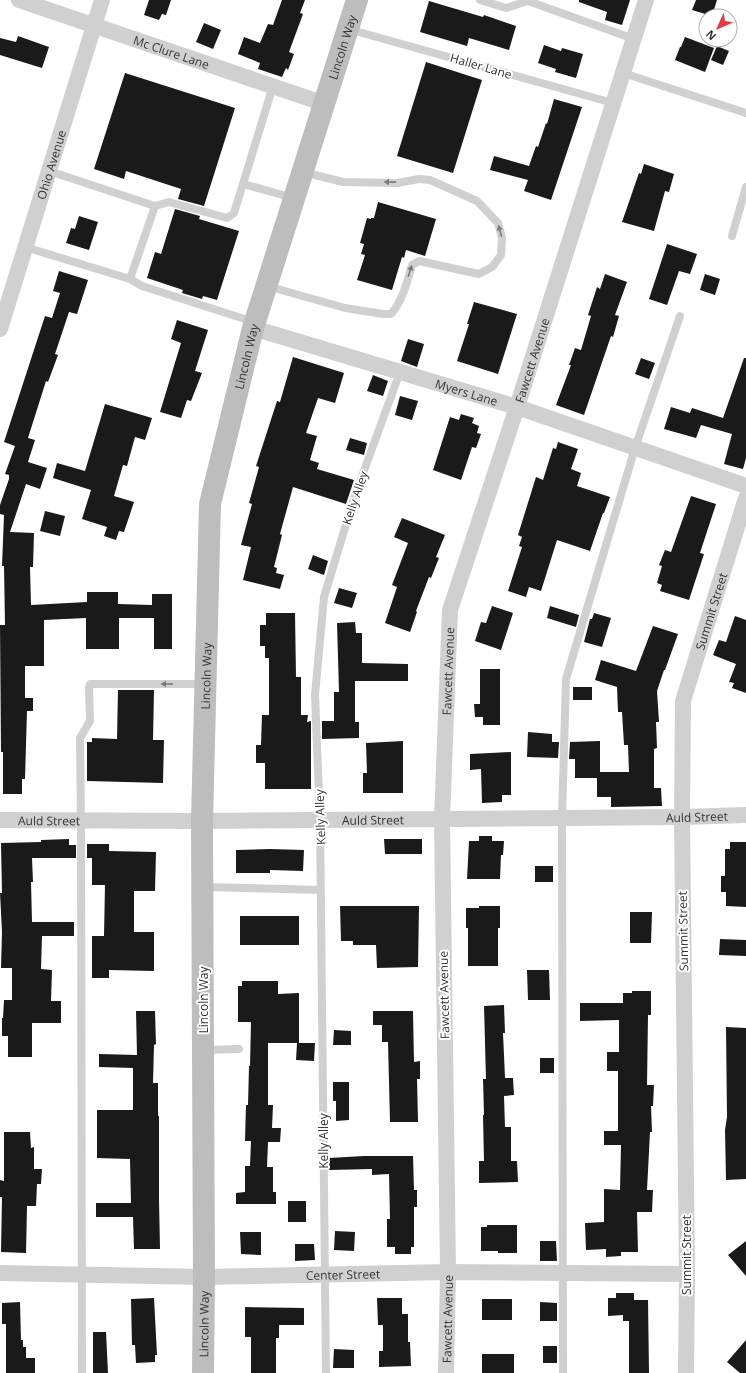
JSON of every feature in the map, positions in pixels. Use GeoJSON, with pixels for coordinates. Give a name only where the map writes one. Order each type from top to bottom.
{"type":"FeatureCollection","features":[{"type":"Feature","properties":{"kind":"main road","name":"Lincoln Way"},"geometry":{"type":"LineString","coordinates":[[203,1373],[202,821],[210,504],[254,325],[357,0]]}},
{"type":"Feature","properties":{"kind":"street","name":"Mc Clure Lane"},"geometry":{"type":"LineString","coordinates":[[19,0],[94,24],[324,104]]}},
{"type":"Feature","properties":{"kind":"street","name":"Ohio Avenue"},"geometry":{"type":"LineString","coordinates":[[0,329],[102,0]]}},
{"type":"Feature","properties":{"kind":"street","name":"Fawcett Avenue"},"geometry":{"type":"LineString","coordinates":[[446,1373],[448,1272],[442,819],[450,610],[517,407],[634,39],[643,1]]}},
{"type":"Feature","properties":{"kind":"street","name":"Myers Lane"},"geometry":{"type":"LineString","coordinates":[[254,325],[400,372],[517,407],[746,486]]}},
{"type":"Feature","properties":{"kind":"street","name":"Summit Street"},"geometry":{"type":"LineString","coordinates":[[686,1373],[687,1274],[682,817],[683,701],[746,498]]}},
{"type":"Feature","properties":{"kind":"street","name":"Auld Street"},"geometry":{"type":"LineString","coordinates":[[0,820],[202,821],[682,817],[746,815]]}},
{"type":"Feature","properties":{"kind":"street","name":"Center Street"},"geometry":{"type":"LineString","coordinates":[[0,1273],[204,1277],[448,1272],[687,1274]]}},
{"type":"Feature","properties":{"kind":"lane"},"geometry":{"type":"LineString","coordinates":[[480,0],[506,8],[528,0],[634,39]]}},
{"type":"Feature","properties":{"kind":"lane","name":"Haller Lane"},"geometry":{"type":"LineString","coordinates":[[348,29],[613,103]]}},
{"type":"Feature","properties":{"kind":"lane"},"geometry":{"type":"LineString","coordinates":[[623,73],[746,113]]}},
{"type":"Feature","properties":{"kind":"lane"},"geometry":{"type":"LineString","coordinates":[[49,171],[155,206],[169,202],[227,218],[234,213],[273,86]]}},
{"type":"Feature","properties":{"kind":"lane"},"geometry":{"type":"LineString","coordinates":[[266,285],[345,308],[391,314],[396,308],[402,295],[412,265],[419,261],[479,274],[492,267],[500,255],[502,238],[498,223],[477,201],[430,180],[419,179],[397,183],[343,182],[303,172]]}},
{"type":"Feature","properties":{"kind":"lane"},"geometry":{"type":"LineString","coordinates":[[243,184],[294,198]]}},
{"type":"Feature","properties":{"kind":"lane"},"geometry":{"type":"LineString","coordinates":[[732,236],[746,187]]}},
{"type":"Feature","properties":{"kind":"lane"},"geometry":{"type":"LineString","coordinates":[[130,279],[155,206]]}},
{"type":"Feature","properties":{"kind":"lane"},"geometry":{"type":"LineString","coordinates":[[25,247],[130,279],[142,286],[254,325]]}},
{"type":"Feature","properties":{"kind":"lane"},"geometry":{"type":"LineString","coordinates":[[563,1373],[562,818],[566,679],[634,448],[680,316]]}},
{"type":"Feature","properties":{"kind":"lane","name":"Kelly Alley"},"geometry":{"type":"LineString","coordinates":[[326,1373],[320,820],[315,696],[324,597],[354,498],[400,372]]}},
{"type":"Feature","properties":{"kind":"lane"},"geometry":{"type":"LineString","coordinates":[[82,1373],[80,738],[90,721],[89,687],[90,684],[206,684]]}},
{"type":"Feature","properties":{"kind":"lane"},"geometry":{"type":"LineString","coordinates":[[202,887],[321,890]]}},
{"type":"Feature","properties":{"kind":"lane"},"geometry":{"type":"LineString","coordinates":[[203,1050],[240,1049]]}},
{"type":"Feature","properties":{"kind":"building"},"geometry":{"type":"Polygon","coordinates":[[[149,0],[171,0],[166,15],[162,14],[159,20],[144,15],[149,0]]]}},
{"type":"Feature","properties":{"kind":"building"},"geometry":{"type":"Polygon","coordinates":[[[282,0],[305,0],[300,13],[303,14],[289,52],[294,54],[288,70],[286,68],[282,77],[258,69],[260,63],[238,54],[244,37],[260,43],[268,24],[273,25],[282,0]]]}},
{"type":"Feature","properties":{"kind":"building"},"geometry":{"type":"Polygon","coordinates":[[[579,0],[630,0],[622,25],[605,20],[607,12],[579,2],[579,0]]]}},
{"type":"Feature","properties":{"kind":"building"},"geometry":{"type":"Polygon","coordinates":[[[696,0],[717,0],[714,8],[698,8],[698,12],[692,10],[696,0]]]}},
{"type":"Feature","properties":{"kind":"building"},"geometry":{"type":"Polygon","coordinates":[[[429,1],[483,17],[484,15],[516,26],[509,50],[469,38],[467,46],[420,32],[429,1]]]}},
{"type":"Feature","properties":{"kind":"building"},"geometry":{"type":"Polygon","coordinates":[[[204,23],[221,30],[213,49],[196,42],[204,23]]]}},
{"type":"Feature","properties":{"kind":"building"},"geometry":{"type":"Polygon","coordinates":[[[18,36],[49,47],[42,68],[0,55],[0,38],[16,42],[18,36]]]}},
{"type":"Feature","properties":{"kind":"building"},"geometry":{"type":"Polygon","coordinates":[[[685,37],[698,42],[698,48],[714,48],[705,72],[675,60],[685,37]]]}},
{"type":"Feature","properties":{"kind":"building"},"geometry":{"type":"Polygon","coordinates":[[[544,45],[561,51],[562,48],[583,54],[576,78],[555,72],[556,69],[538,63],[544,45]]]}},
{"type":"Feature","properties":{"kind":"building"},"geometry":{"type":"Polygon","coordinates":[[[716,48],[722,48],[729,51],[723,65],[711,60],[716,48]]]}},
{"type":"Feature","properties":{"kind":"building"},"geometry":{"type":"Polygon","coordinates":[[[426,62],[482,80],[453,173],[397,156],[426,62]]]}},
{"type":"Feature","properties":{"kind":"building"},"geometry":{"type":"Polygon","coordinates":[[[125,73],[235,108],[204,206],[178,199],[181,189],[126,171],[124,179],[94,169],[125,73]]]}},
{"type":"Feature","properties":{"kind":"building"},"geometry":{"type":"Polygon","coordinates":[[[554,99],[582,107],[551,200],[524,191],[528,180],[490,170],[494,156],[529,166],[536,146],[538,147],[546,123],[547,124],[554,99]]]}},
{"type":"Feature","properties":{"kind":"building"},"geometry":{"type":"Polygon","coordinates":[[[644,164],[674,174],[669,192],[665,191],[654,231],[622,222],[639,173],[641,174],[644,164]]]}},
{"type":"Feature","properties":{"kind":"building"},"geometry":{"type":"Polygon","coordinates":[[[378,202],[436,219],[425,256],[406,250],[404,258],[402,257],[392,290],[357,280],[365,255],[361,254],[364,244],[360,243],[367,218],[374,218],[378,202]]]}},
{"type":"Feature","properties":{"kind":"building"},"geometry":{"type":"Polygon","coordinates":[[[175,209],[200,216],[199,219],[239,231],[217,300],[203,296],[202,299],[182,293],[183,290],[147,278],[155,252],[161,254],[175,209]]]}},
{"type":"Feature","properties":{"kind":"building"},"geometry":{"type":"Polygon","coordinates":[[[79,216],[98,222],[89,250],[66,243],[71,228],[75,229],[79,216]]]}},
{"type":"Feature","properties":{"kind":"building"},"geometry":{"type":"Polygon","coordinates":[[[667,244],[697,254],[690,274],[679,271],[667,305],[649,299],[667,244]]]}},
{"type":"Feature","properties":{"kind":"building"},"geometry":{"type":"Polygon","coordinates":[[[59,271],[88,280],[77,314],[69,312],[55,354],[58,355],[48,382],[46,381],[28,438],[35,440],[28,462],[47,468],[40,489],[26,484],[10,532],[34,533],[33,567],[30,567],[31,605],[87,602],[87,592],[118,592],[118,604],[152,605],[152,594],[172,594],[172,649],[154,649],[154,618],[119,618],[119,649],[86,649],[86,618],[44,620],[44,666],[25,666],[25,698],[33,698],[33,711],[27,711],[25,779],[22,779],[22,794],[3,794],[3,752],[1,752],[0,625],[5,625],[4,566],[2,566],[4,515],[0,514],[0,505],[9,479],[9,475],[5,474],[15,446],[4,442],[45,316],[52,318],[60,293],[53,291],[59,271]]]}},
{"type":"Feature","properties":{"kind":"building"},"geometry":{"type":"Polygon","coordinates":[[[605,274],[627,282],[615,315],[619,316],[613,337],[611,336],[584,415],[556,405],[571,365],[569,365],[575,348],[581,350],[591,316],[588,315],[597,287],[600,289],[605,274]]]}},
{"type":"Feature","properties":{"kind":"building"},"geometry":{"type":"Polygon","coordinates":[[[705,274],[720,279],[715,295],[700,290],[705,274]]]}},
{"type":"Feature","properties":{"kind":"building"},"geometry":{"type":"Polygon","coordinates":[[[474,302],[517,314],[498,374],[457,361],[469,324],[467,324],[474,302]]]}},
{"type":"Feature","properties":{"kind":"building"},"geometry":{"type":"Polygon","coordinates":[[[177,320],[208,330],[195,371],[202,373],[191,401],[187,400],[181,418],[160,412],[181,343],[171,339],[177,320]]]}},
{"type":"Feature","properties":{"kind":"building"},"geometry":{"type":"Polygon","coordinates":[[[408,339],[424,344],[417,367],[401,361],[408,339]]]}},
{"type":"Feature","properties":{"kind":"building"},"geometry":{"type":"Polygon","coordinates":[[[293,357],[344,373],[335,403],[318,398],[306,433],[317,436],[310,460],[319,463],[317,469],[354,480],[346,504],[293,487],[280,534],[282,535],[274,567],[277,568],[276,573],[284,575],[280,589],[243,580],[251,547],[241,545],[252,504],[249,503],[259,467],[256,466],[277,401],[280,402],[293,357]]]}},
{"type":"Feature","properties":{"kind":"building"},"geometry":{"type":"Polygon","coordinates":[[[641,358],[655,363],[649,379],[635,374],[641,358]]]}},
{"type":"Feature","properties":{"kind":"building"},"geometry":{"type":"Polygon","coordinates":[[[744,358],[746,358],[746,458],[743,469],[724,464],[732,434],[701,425],[696,438],[664,429],[671,407],[690,413],[692,408],[723,418],[744,358]]]}},
{"type":"Feature","properties":{"kind":"building"},"geometry":{"type":"Polygon","coordinates":[[[373,375],[388,381],[383,396],[367,391],[373,375]]]}},
{"type":"Feature","properties":{"kind":"building"},"geometry":{"type":"Polygon","coordinates":[[[400,396],[418,401],[412,420],[395,415],[400,396]]]}},
{"type":"Feature","properties":{"kind":"building"},"geometry":{"type":"Polygon","coordinates":[[[105,404],[152,418],[145,440],[135,437],[127,466],[123,465],[114,496],[134,502],[124,532],[119,531],[116,540],[104,536],[107,527],[82,519],[91,490],[53,478],[57,463],[85,471],[105,404]]]}},
{"type":"Feature","properties":{"kind":"building"},"geometry":{"type":"Polygon","coordinates":[[[461,414],[474,418],[472,423],[479,426],[477,433],[481,434],[476,448],[472,447],[461,480],[433,470],[450,417],[459,420],[461,414]]]}},
{"type":"Feature","properties":{"kind":"building"},"geometry":{"type":"Polygon","coordinates":[[[350,438],[367,443],[364,455],[346,450],[350,438]]]}},
{"type":"Feature","properties":{"kind":"building"},"geometry":{"type":"Polygon","coordinates":[[[558,442],[578,449],[571,469],[581,473],[577,486],[610,497],[590,551],[557,540],[541,591],[529,587],[526,597],[508,591],[522,547],[519,546],[522,537],[518,535],[536,477],[543,480],[553,448],[556,449],[558,442]]]}},
{"type":"Feature","properties":{"kind":"building"},"geometry":{"type":"Polygon","coordinates":[[[691,496],[716,504],[700,553],[704,554],[689,600],[660,591],[662,585],[657,583],[662,566],[659,565],[665,550],[671,552],[691,496]]]}},
{"type":"Feature","properties":{"kind":"building"},"geometry":{"type":"Polygon","coordinates":[[[45,511],[65,516],[60,536],[40,531],[45,511]]]}},
{"type":"Feature","properties":{"kind":"building"},"geometry":{"type":"Polygon","coordinates":[[[402,518],[445,535],[436,557],[439,558],[431,578],[429,577],[410,632],[385,623],[397,587],[392,585],[408,543],[394,537],[402,518]]]}},
{"type":"Feature","properties":{"kind":"building"},"geometry":{"type":"Polygon","coordinates":[[[313,555],[328,561],[324,575],[308,569],[313,555]]]}},
{"type":"Feature","properties":{"kind":"building"},"geometry":{"type":"Polygon","coordinates":[[[339,588],[357,593],[352,608],[334,603],[339,588]]]}},
{"type":"Feature","properties":{"kind":"building"},"geometry":{"type":"Polygon","coordinates":[[[492,606],[513,613],[501,650],[475,641],[481,622],[486,623],[492,606]]]}},
{"type":"Feature","properties":{"kind":"building"},"geometry":{"type":"Polygon","coordinates":[[[550,606],[579,615],[576,627],[547,618],[550,606]]]}},
{"type":"Feature","properties":{"kind":"building"},"geometry":{"type":"Polygon","coordinates":[[[266,613],[295,613],[296,677],[301,677],[301,715],[308,715],[307,722],[311,721],[311,789],[265,789],[265,763],[256,763],[256,745],[261,745],[262,715],[269,715],[269,658],[265,658],[265,646],[260,646],[260,625],[266,625],[266,613]]]}},
{"type":"Feature","properties":{"kind":"building"},"geometry":{"type":"Polygon","coordinates":[[[594,613],[611,618],[602,647],[584,642],[590,619],[592,619],[594,613]]]}},
{"type":"Feature","properties":{"kind":"building"},"geometry":{"type":"Polygon","coordinates":[[[735,616],[746,620],[746,693],[732,688],[734,683],[729,682],[736,664],[713,655],[719,640],[726,642],[735,616]]]}},
{"type":"Feature","properties":{"kind":"building"},"geometry":{"type":"Polygon","coordinates":[[[355,622],[356,633],[362,633],[362,663],[408,664],[408,681],[355,681],[355,722],[359,722],[359,738],[322,739],[322,721],[334,721],[334,692],[339,692],[337,623],[355,622]]]}},
{"type":"Feature","properties":{"kind":"building"},"geometry":{"type":"Polygon","coordinates":[[[653,626],[678,634],[657,691],[659,722],[656,722],[657,748],[654,749],[654,788],[661,788],[662,806],[611,807],[611,797],[597,797],[597,778],[575,778],[575,759],[569,759],[570,742],[600,741],[600,772],[629,772],[628,745],[624,745],[622,712],[618,712],[617,687],[595,680],[601,660],[636,671],[653,626]]]}},
{"type":"Feature","properties":{"kind":"building"},"geometry":{"type":"Polygon","coordinates":[[[480,669],[500,669],[500,725],[483,725],[483,717],[475,717],[474,704],[480,704],[480,669]]]}},
{"type":"Feature","properties":{"kind":"building"},"geometry":{"type":"Polygon","coordinates":[[[573,687],[592,687],[592,700],[573,700],[573,687]]]}},
{"type":"Feature","properties":{"kind":"building"},"geometry":{"type":"Polygon","coordinates":[[[118,690],[154,690],[153,740],[164,740],[163,783],[87,781],[87,742],[92,742],[92,738],[117,739],[118,690]]]}},
{"type":"Feature","properties":{"kind":"building"},"geometry":{"type":"Polygon","coordinates":[[[528,732],[552,734],[552,742],[559,742],[558,758],[527,757],[528,732]]]}},
{"type":"Feature","properties":{"kind":"building"},"geometry":{"type":"Polygon","coordinates":[[[403,741],[403,793],[363,793],[363,773],[367,773],[366,743],[403,741]]]}},
{"type":"Feature","properties":{"kind":"building"},"geometry":{"type":"Polygon","coordinates":[[[511,752],[511,795],[502,795],[502,802],[482,803],[481,769],[470,770],[470,754],[511,752]]]}},
{"type":"Feature","properties":{"kind":"building"},"geometry":{"type":"Polygon","coordinates":[[[479,836],[492,836],[492,841],[504,841],[503,855],[501,855],[500,879],[467,879],[469,841],[479,841],[479,836]]]}},
{"type":"Feature","properties":{"kind":"building"},"geometry":{"type":"Polygon","coordinates":[[[69,839],[69,845],[76,845],[76,858],[32,858],[32,922],[74,922],[74,936],[42,936],[41,969],[52,970],[51,1001],[61,1001],[61,1023],[32,1023],[32,1057],[8,1057],[8,1036],[2,1036],[2,1018],[4,1000],[12,1000],[12,968],[1,968],[1,843],[41,842],[41,840],[69,839]]]}},
{"type":"Feature","properties":{"kind":"building"},"geometry":{"type":"Polygon","coordinates":[[[384,839],[422,839],[422,854],[385,854],[384,839]]]}},
{"type":"Feature","properties":{"kind":"building"},"geometry":{"type":"Polygon","coordinates":[[[730,842],[746,842],[746,907],[726,906],[726,892],[721,892],[721,876],[725,876],[725,849],[730,849],[730,842]]]}},
{"type":"Feature","properties":{"kind":"building"},"geometry":{"type":"Polygon","coordinates":[[[87,844],[109,844],[109,851],[156,852],[155,891],[134,891],[134,932],[154,932],[154,971],[109,970],[109,978],[92,978],[92,936],[104,936],[105,885],[92,885],[92,858],[87,858],[87,844]]]}},
{"type":"Feature","properties":{"kind":"building"},"geometry":{"type":"Polygon","coordinates":[[[236,850],[304,850],[303,871],[270,870],[270,873],[236,873],[236,850]]]}},
{"type":"Feature","properties":{"kind":"building"},"geometry":{"type":"Polygon","coordinates":[[[535,866],[553,866],[553,882],[535,882],[535,866]]]}},
{"type":"Feature","properties":{"kind":"building"},"geometry":{"type":"Polygon","coordinates":[[[340,906],[419,906],[418,967],[377,968],[376,945],[353,945],[353,941],[341,941],[340,906]]]}},
{"type":"Feature","properties":{"kind":"building"},"geometry":{"type":"Polygon","coordinates":[[[479,906],[500,906],[500,928],[498,928],[498,966],[468,966],[468,928],[466,928],[466,908],[479,908],[479,906]]]}},
{"type":"Feature","properties":{"kind":"building"},"geometry":{"type":"Polygon","coordinates":[[[630,912],[652,912],[651,943],[630,943],[630,912]]]}},
{"type":"Feature","properties":{"kind":"building"},"geometry":{"type":"Polygon","coordinates":[[[240,916],[299,916],[299,945],[240,945],[240,916]]]}},
{"type":"Feature","properties":{"kind":"building"},"geometry":{"type":"Polygon","coordinates":[[[720,939],[746,940],[746,956],[719,955],[720,939]]]}},
{"type":"Feature","properties":{"kind":"building"},"geometry":{"type":"Polygon","coordinates":[[[527,970],[549,970],[550,1000],[528,1000],[527,970]]]}},
{"type":"Feature","properties":{"kind":"building"},"geometry":{"type":"Polygon","coordinates":[[[242,981],[278,981],[278,994],[299,993],[299,1043],[315,1043],[314,1061],[296,1060],[297,1043],[268,1043],[268,1105],[273,1105],[272,1128],[281,1128],[280,1142],[268,1142],[267,1167],[273,1167],[273,1192],[276,1192],[276,1204],[236,1204],[236,1193],[245,1192],[245,1166],[250,1166],[251,1141],[245,1141],[246,1105],[248,1105],[250,1066],[251,1022],[238,1022],[238,986],[242,986],[242,981]]]}},
{"type":"Feature","properties":{"kind":"building"},"geometry":{"type":"Polygon","coordinates":[[[632,991],[651,991],[651,1015],[648,1015],[647,1085],[654,1085],[653,1106],[651,1106],[652,1132],[650,1132],[647,1190],[653,1190],[652,1212],[637,1212],[638,1252],[621,1252],[621,1256],[606,1257],[606,1249],[586,1250],[585,1223],[604,1222],[604,1189],[620,1190],[621,1145],[604,1145],[604,1131],[618,1131],[618,1071],[607,1071],[607,1052],[619,1052],[619,1020],[580,1021],[580,1003],[623,1003],[623,993],[632,993],[632,991]]]}},
{"type":"Feature","properties":{"kind":"building"},"geometry":{"type":"Polygon","coordinates":[[[504,1005],[505,1033],[503,1033],[505,1078],[513,1078],[514,1095],[504,1096],[505,1127],[511,1127],[511,1161],[517,1161],[518,1182],[479,1183],[479,1161],[484,1161],[483,1079],[486,1079],[484,1006],[504,1005]]]}},
{"type":"Feature","properties":{"kind":"building"},"geometry":{"type":"Polygon","coordinates":[[[136,1011],[155,1011],[156,1044],[154,1045],[153,1083],[158,1083],[160,1249],[134,1249],[133,1217],[96,1217],[96,1203],[131,1203],[130,1159],[97,1158],[97,1110],[133,1110],[133,1068],[99,1067],[99,1054],[137,1055],[136,1011]]]}},
{"type":"Feature","properties":{"kind":"building"},"geometry":{"type":"Polygon","coordinates":[[[373,1011],[413,1011],[414,1062],[420,1061],[420,1079],[417,1079],[418,1122],[390,1122],[388,1042],[382,1042],[382,1025],[373,1025],[373,1011]]]}},
{"type":"Feature","properties":{"kind":"building"},"geometry":{"type":"Polygon","coordinates":[[[726,1027],[746,1028],[746,1179],[726,1180],[726,1027]]]}},
{"type":"Feature","properties":{"kind":"building"},"geometry":{"type":"Polygon","coordinates":[[[334,1030],[351,1031],[351,1045],[333,1045],[334,1030]]]}},
{"type":"Feature","properties":{"kind":"building"},"geometry":{"type":"Polygon","coordinates":[[[540,1058],[554,1058],[554,1073],[540,1073],[540,1058]]]}},
{"type":"Feature","properties":{"kind":"building"},"geometry":{"type":"Polygon","coordinates":[[[333,1082],[349,1082],[349,1120],[336,1121],[336,1101],[333,1101],[333,1082]]]}},
{"type":"Feature","properties":{"kind":"building"},"geometry":{"type":"Polygon","coordinates":[[[4,1132],[30,1132],[31,1148],[34,1147],[34,1169],[42,1169],[41,1184],[37,1184],[36,1206],[27,1206],[26,1253],[1,1252],[2,1197],[0,1197],[0,1180],[4,1181],[4,1132]]]}},
{"type":"Feature","properties":{"kind":"building"},"geometry":{"type":"Polygon","coordinates":[[[413,1156],[414,1190],[417,1190],[417,1207],[414,1207],[414,1247],[411,1247],[411,1254],[395,1254],[395,1247],[387,1247],[387,1219],[390,1219],[389,1174],[372,1175],[372,1169],[329,1170],[329,1158],[413,1156]]]}},
{"type":"Feature","properties":{"kind":"building"},"geometry":{"type":"Polygon","coordinates":[[[288,1201],[306,1201],[306,1222],[288,1222],[288,1201]]]}},
{"type":"Feature","properties":{"kind":"building"},"geometry":{"type":"Polygon","coordinates":[[[487,1225],[517,1225],[517,1253],[481,1251],[481,1227],[487,1227],[487,1225]]]}},
{"type":"Feature","properties":{"kind":"building"},"geometry":{"type":"Polygon","coordinates":[[[335,1231],[355,1232],[354,1251],[334,1250],[335,1231]]]}},
{"type":"Feature","properties":{"kind":"building"},"geometry":{"type":"Polygon","coordinates":[[[240,1232],[261,1232],[261,1255],[241,1254],[240,1232]]]}},
{"type":"Feature","properties":{"kind":"building"},"geometry":{"type":"Polygon","coordinates":[[[540,1241],[556,1241],[557,1261],[540,1261],[540,1241]]]}},
{"type":"Feature","properties":{"kind":"building"},"geometry":{"type":"Polygon","coordinates":[[[746,1241],[746,1276],[728,1255],[746,1241]]]}},
{"type":"Feature","properties":{"kind":"building"},"geometry":{"type":"Polygon","coordinates":[[[295,1244],[314,1244],[315,1260],[295,1261],[295,1244]]]}},
{"type":"Feature","properties":{"kind":"building"},"geometry":{"type":"Polygon","coordinates":[[[616,1293],[634,1293],[634,1300],[648,1300],[649,1373],[629,1373],[629,1321],[623,1321],[623,1315],[608,1316],[608,1298],[616,1298],[616,1293]]]}},
{"type":"Feature","properties":{"kind":"building"},"geometry":{"type":"Polygon","coordinates":[[[154,1298],[157,1355],[155,1355],[155,1362],[136,1363],[135,1345],[132,1345],[131,1299],[154,1298]]]}},
{"type":"Feature","properties":{"kind":"building"},"geometry":{"type":"Polygon","coordinates":[[[377,1298],[402,1298],[402,1314],[408,1314],[408,1342],[410,1342],[411,1366],[379,1367],[379,1351],[383,1351],[383,1325],[378,1325],[377,1298]]]}},
{"type":"Feature","properties":{"kind":"building"},"geometry":{"type":"Polygon","coordinates":[[[482,1299],[512,1299],[512,1320],[482,1320],[482,1299]]]}},
{"type":"Feature","properties":{"kind":"building"},"geometry":{"type":"Polygon","coordinates":[[[20,1302],[21,1340],[23,1340],[23,1347],[26,1347],[26,1358],[35,1358],[35,1373],[6,1373],[6,1324],[2,1324],[2,1303],[20,1302]]]}},
{"type":"Feature","properties":{"kind":"building"},"geometry":{"type":"Polygon","coordinates":[[[540,1302],[557,1303],[557,1321],[540,1321],[540,1302]]]}},
{"type":"Feature","properties":{"kind":"building"},"geometry":{"type":"Polygon","coordinates":[[[245,1307],[304,1308],[304,1325],[279,1325],[279,1338],[276,1338],[276,1373],[251,1373],[251,1337],[245,1337],[245,1307]]]}},
{"type":"Feature","properties":{"kind":"building"},"geometry":{"type":"Polygon","coordinates":[[[93,1332],[106,1332],[108,1373],[93,1373],[93,1332]]]}},
{"type":"Feature","properties":{"kind":"building"},"geometry":{"type":"Polygon","coordinates":[[[746,1340],[746,1373],[740,1373],[727,1362],[746,1340]]]}},
{"type":"Feature","properties":{"kind":"building"},"geometry":{"type":"Polygon","coordinates":[[[543,1346],[557,1346],[557,1363],[543,1363],[543,1346]]]}},
{"type":"Feature","properties":{"kind":"building"},"geometry":{"type":"Polygon","coordinates":[[[334,1349],[354,1350],[354,1368],[333,1368],[334,1349]]]}},
{"type":"Feature","properties":{"kind":"building"},"geometry":{"type":"Polygon","coordinates":[[[482,1354],[514,1354],[514,1373],[482,1373],[482,1354]]]}}]}
